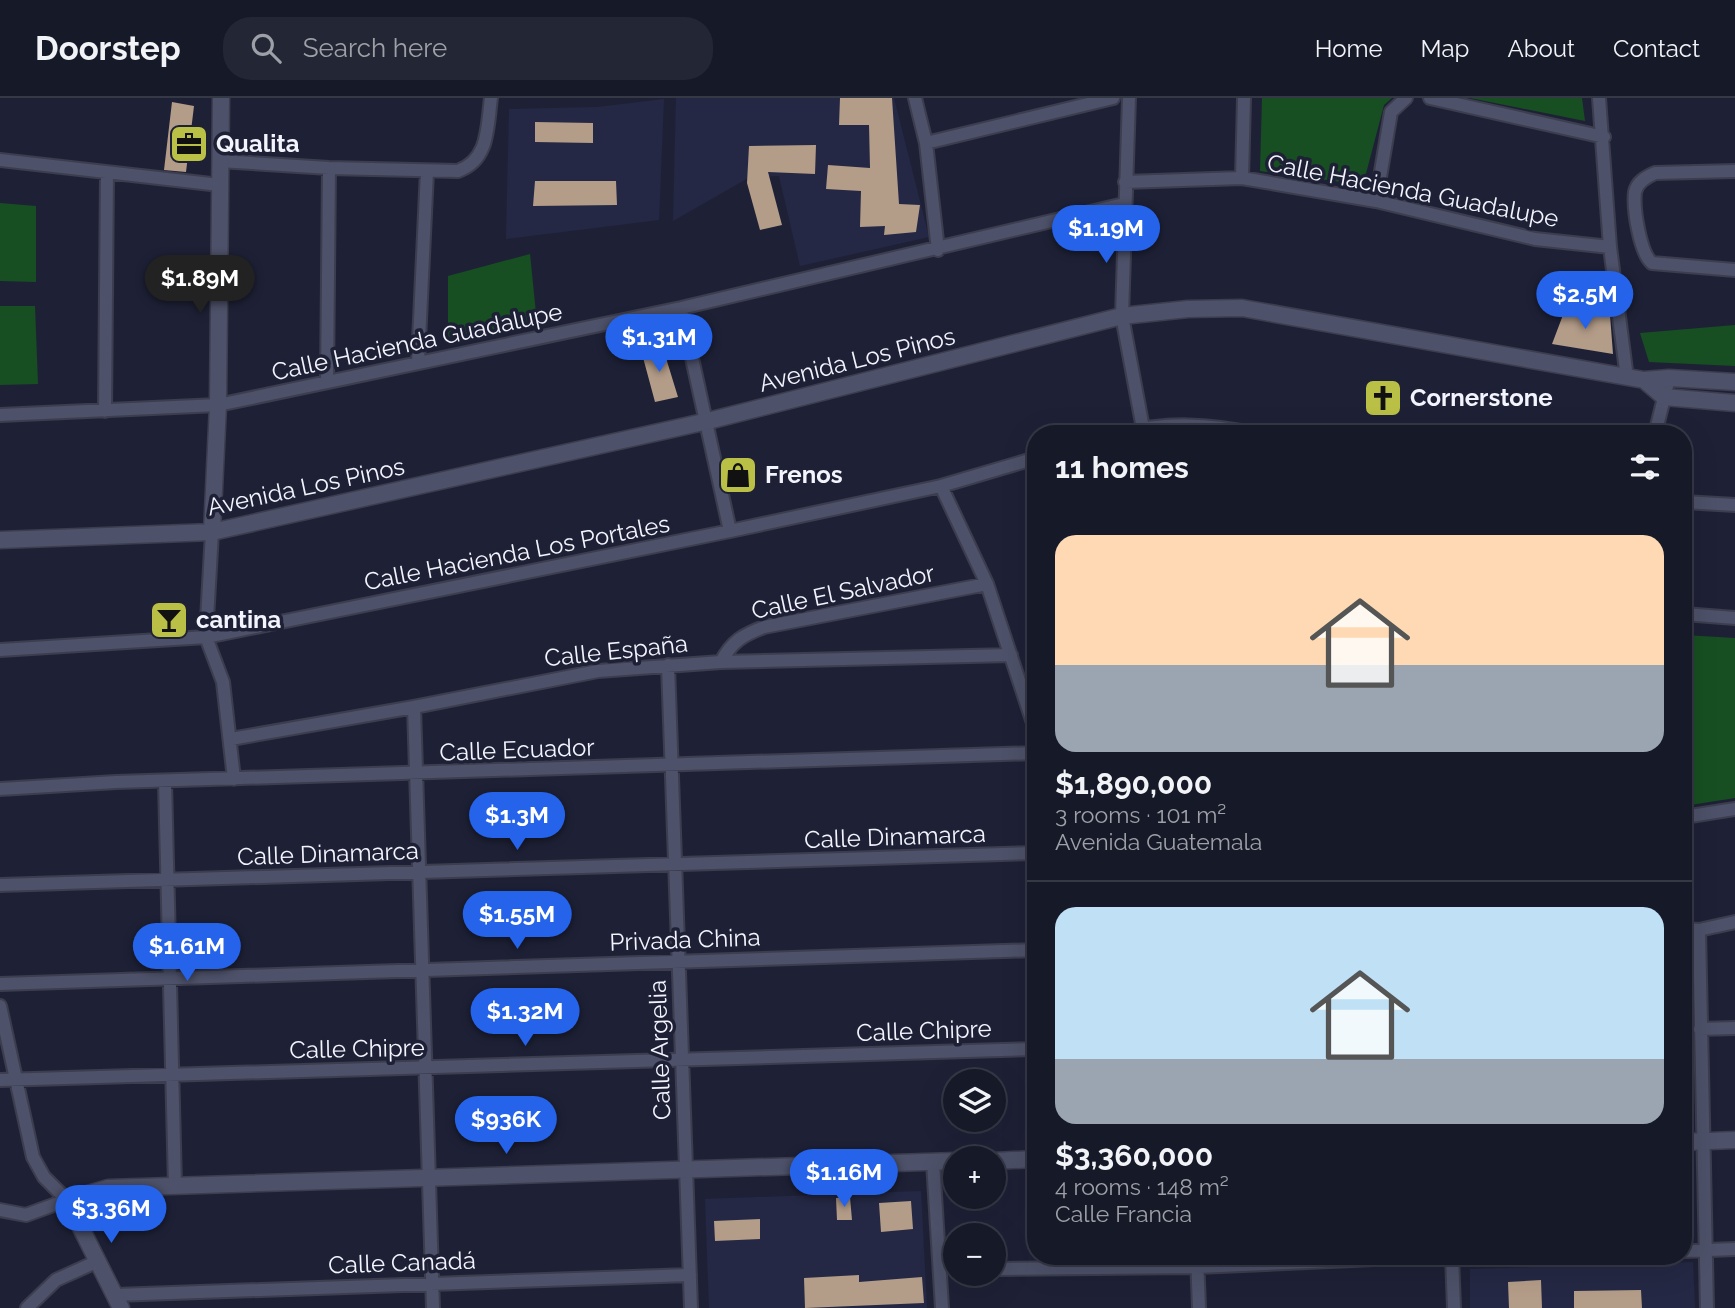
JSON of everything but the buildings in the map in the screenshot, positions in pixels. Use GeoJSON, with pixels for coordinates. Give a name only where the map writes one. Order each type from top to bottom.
{"type":"FeatureCollection","features":[{"type":"Feature","properties":{"kind":"street"},"geometry":{"type":"LineString","coordinates":[[221,98],[218,405],[206,637],[223,682],[234,779]]}},
{"type":"Feature","properties":{"kind":"street"},"geometry":{"type":"LineString","coordinates":[[219,161],[329,168],[458,171],[472,166],[481,155],[491,98]]}},
{"type":"Feature","properties":{"kind":"street"},"geometry":{"type":"LineString","coordinates":[[915,98],[926,143],[938,250]]}},
{"type":"Feature","properties":{"kind":"street"},"geometry":{"type":"LineString","coordinates":[[926,143],[1113,98]]}},
{"type":"Feature","properties":{"kind":"street"},"geometry":{"type":"LineString","coordinates":[[1129,98],[1122,316],[1142,425]]}},
{"type":"Feature","properties":{"kind":"street"},"geometry":{"type":"LineString","coordinates":[[1242,178],[1244,98]]}},
{"type":"Feature","properties":{"kind":"street"},"geometry":{"type":"LineString","coordinates":[[1376,201],[1391,112],[1406,98]]}},
{"type":"Feature","properties":{"kind":"street"},"geometry":{"type":"LineString","coordinates":[[1430,98],[1604,137]]}},
{"type":"Feature","properties":{"kind":"street"},"geometry":{"type":"LineString","coordinates":[[1599,98],[1604,137],[1610,247],[1636,379],[1664,397],[1735,403]]}},
{"type":"Feature","properties":{"kind":"street"},"geometry":{"type":"LineString","coordinates":[[0,160],[219,185]]}},
{"type":"Feature","properties":{"kind":"street"},"geometry":{"type":"LineString","coordinates":[[327,382],[329,168]]}},
{"type":"Feature","properties":{"kind":"street"},"geometry":{"type":"LineString","coordinates":[[418,362],[427,171]]}},
{"type":"Feature","properties":{"kind":"street"},"geometry":{"type":"LineString","coordinates":[[1735,171],[1655,173],[1645,177],[1635,192],[1642,251],[1652,263],[1735,270]]}},
{"type":"Feature","properties":{"kind":"street"},"geometry":{"type":"LineString","coordinates":[[105,411],[107,173]]}},
{"type":"Feature","properties":{"kind":"street","name":"Calle Hacienda Guadalupe"},"geometry":{"type":"LineString","coordinates":[[1125,182],[1242,178],[1376,201],[1535,239],[1610,247]]}},
{"type":"Feature","properties":{"kind":"street","name":"Calle Hacienda Guadalupe"},"geometry":{"type":"LineString","coordinates":[[0,415],[218,405],[681,308],[938,250],[1124,204]]}},
{"type":"Feature","properties":{"kind":"street"},"geometry":{"type":"LineString","coordinates":[[681,308],[708,421],[730,531]]}},
{"type":"Feature","properties":{"kind":"street","name":"Avenida Los Pinos"},"geometry":{"type":"LineString","coordinates":[[0,540],[212,532],[708,421],[1122,316],[1188,309],[1242,308],[1636,379],[1735,382]]}},
{"type":"Feature","properties":{"kind":"street"},"geometry":{"type":"LineString","coordinates":[[1657,425],[1669,378]]}},
{"type":"Feature","properties":{"kind":"street","name":"Calle Hacienda Los Portales"},"geometry":{"type":"LineString","coordinates":[[0,650],[206,637],[940,486],[1027,461]]}},
{"type":"Feature","properties":{"kind":"street"},"geometry":{"type":"LineString","coordinates":[[940,486],[987,584],[1027,704]]}},
{"type":"Feature","properties":{"kind":"street"},"geometry":{"type":"LineString","coordinates":[[1692,502],[1735,505]]}},
{"type":"Feature","properties":{"kind":"street","name":"Calle El Salvador"},"geometry":{"type":"LineString","coordinates":[[721,662],[730,645],[743,635],[764,628],[987,584]]}},
{"type":"Feature","properties":{"kind":"street"},"geometry":{"type":"LineString","coordinates":[[1692,615],[1735,618]]}},
{"type":"Feature","properties":{"kind":"street","name":"Calle España"},"geometry":{"type":"LineString","coordinates":[[230,739],[598,671],[721,662],[1011,655]]}},
{"type":"Feature","properties":{"kind":"street","name":"Calle Argelia"},"geometry":{"type":"LineString","coordinates":[[668,665],[691,1308]]}},
{"type":"Feature","properties":{"kind":"street"},"geometry":{"type":"LineString","coordinates":[[414,707],[422,871],[433,1308]]}},
{"type":"Feature","properties":{"kind":"street","name":"Calle Ecuador"},"geometry":{"type":"LineString","coordinates":[[0,789],[1027,752]]}},
{"type":"Feature","properties":{"kind":"street"},"geometry":{"type":"LineString","coordinates":[[164,782],[175,1186]]}},
{"type":"Feature","properties":{"kind":"street"},"geometry":{"type":"LineString","coordinates":[[1692,816],[1735,809]]}},
{"type":"Feature","properties":{"kind":"street","name":"Calle Dinamarca"},"geometry":{"type":"LineString","coordinates":[[0,885],[1027,853]]}},
{"type":"Feature","properties":{"kind":"street"},"geometry":{"type":"LineString","coordinates":[[1692,930],[1735,922]]}},
{"type":"Feature","properties":{"kind":"street"},"geometry":{"type":"LineString","coordinates":[[1699,930],[1707,1308]]}},
{"type":"Feature","properties":{"kind":"street","name":"Privada China"},"geometry":{"type":"LineString","coordinates":[[0,984],[1027,950]]}},
{"type":"Feature","properties":{"kind":"street"},"geometry":{"type":"LineString","coordinates":[[0,1006],[33,1157],[44,1177],[67,1200],[118,1301]]}},
{"type":"Feature","properties":{"kind":"street"},"geometry":{"type":"LineString","coordinates":[[1700,1029],[1735,1028]]}},
{"type":"Feature","properties":{"kind":"street","name":"Calle Chipre"},"geometry":{"type":"LineString","coordinates":[[0,1080],[16,1082],[1027,1049]]}},
{"type":"Feature","properties":{"kind":"street"},"geometry":{"type":"LineString","coordinates":[[1692,1142],[1735,1140]]}},
{"type":"Feature","properties":{"kind":"street"},"geometry":{"type":"LineString","coordinates":[[1006,1161],[1027,1160]]}},
{"type":"Feature","properties":{"kind":"street"},"geometry":{"type":"LineString","coordinates":[[933,1162],[942,1308]]}},
{"type":"Feature","properties":{"kind":"street"},"geometry":{"type":"LineString","coordinates":[[0,1210],[26,1215],[108,1188],[943,1162]]}},
{"type":"Feature","properties":{"kind":"street"},"geometry":{"type":"LineString","coordinates":[[1692,1251],[1735,1249]]}},
{"type":"Feature","properties":{"kind":"street"},"geometry":{"type":"LineString","coordinates":[[27,1308],[56,1280],[98,1261]]}},
{"type":"Feature","properties":{"kind":"street"},"geometry":{"type":"LineString","coordinates":[[1006,1269],[1111,1265]]}},
{"type":"Feature","properties":{"kind":"street"},"geometry":{"type":"LineString","coordinates":[[1198,1265],[1199,1308]]}},
{"type":"Feature","properties":{"kind":"street"},"geometry":{"type":"LineString","coordinates":[[1452,1265],[1454,1308]]}},
{"type":"Feature","properties":{"kind":"street","name":"Calle Canadá"},"geometry":{"type":"LineString","coordinates":[[118,1301],[433,1283],[690,1275]]}},
{"type":"Feature","properties":{"kind":"shaded area"},"geometry":{"type":"Polygon","coordinates":[[[676,98],[894,98],[929,237],[800,266],[779,176],[750,177],[673,221],[676,98]]]}},
{"type":"Feature","properties":{"kind":"shaded area"},"geometry":{"type":"Polygon","coordinates":[[[664,99],[659,220],[506,239],[509,109],[598,107],[664,99]]]}},
{"type":"Feature","properties":{"kind":"shaded area"},"geometry":{"type":"Polygon","coordinates":[[[921,1191],[927,1308],[709,1308],[705,1199],[921,1191]]]}},
{"type":"Feature","properties":{"kind":"shaded area"},"geometry":{"type":"Polygon","coordinates":[[[1692,1262],[1695,1308],[1470,1308],[1470,1269],[1692,1265],[1692,1262]]]}},
{"type":"Feature","properties":{"kind":"green space"},"geometry":{"type":"Polygon","coordinates":[[[1262,98],[1392,98],[1384,105],[1363,185],[1260,171],[1262,98]]]}},
{"type":"Feature","properties":{"kind":"green space"},"geometry":{"type":"Polygon","coordinates":[[[1470,98],[1582,98],[1585,121],[1470,98]]]}},
{"type":"Feature","properties":{"kind":"green space"},"geometry":{"type":"Polygon","coordinates":[[[0,203],[36,206],[36,282],[0,281],[0,203]]]}},
{"type":"Feature","properties":{"kind":"green space"},"geometry":{"type":"Polygon","coordinates":[[[530,254],[537,323],[448,345],[448,276],[530,254]]]}},
{"type":"Feature","properties":{"kind":"green space"},"geometry":{"type":"Polygon","coordinates":[[[0,306],[35,306],[38,384],[0,385],[0,306]]]}},
{"type":"Feature","properties":{"kind":"green space"},"geometry":{"type":"Polygon","coordinates":[[[1735,325],[1735,366],[1649,362],[1640,333],[1735,325]]]}},
{"type":"Feature","properties":{"kind":"green space"},"geometry":{"type":"Polygon","coordinates":[[[1692,635],[1735,638],[1735,798],[1692,805],[1692,635]]]}},
{"type":"Feature","properties":{"kind":"place","name":"Qualita"},"geometry":{"type":"Point","coordinates":[189,144]}},
{"type":"Feature","properties":{"kind":"place","name":"Cornerstone"},"geometry":{"type":"Point","coordinates":[1383,398]}},
{"type":"Feature","properties":{"kind":"place","name":"Frenos"},"geometry":{"type":"Point","coordinates":[738,475]}},
{"type":"Feature","properties":{"kind":"place","name":"cantina"},"geometry":{"type":"Point","coordinates":[169,620]}}]}
